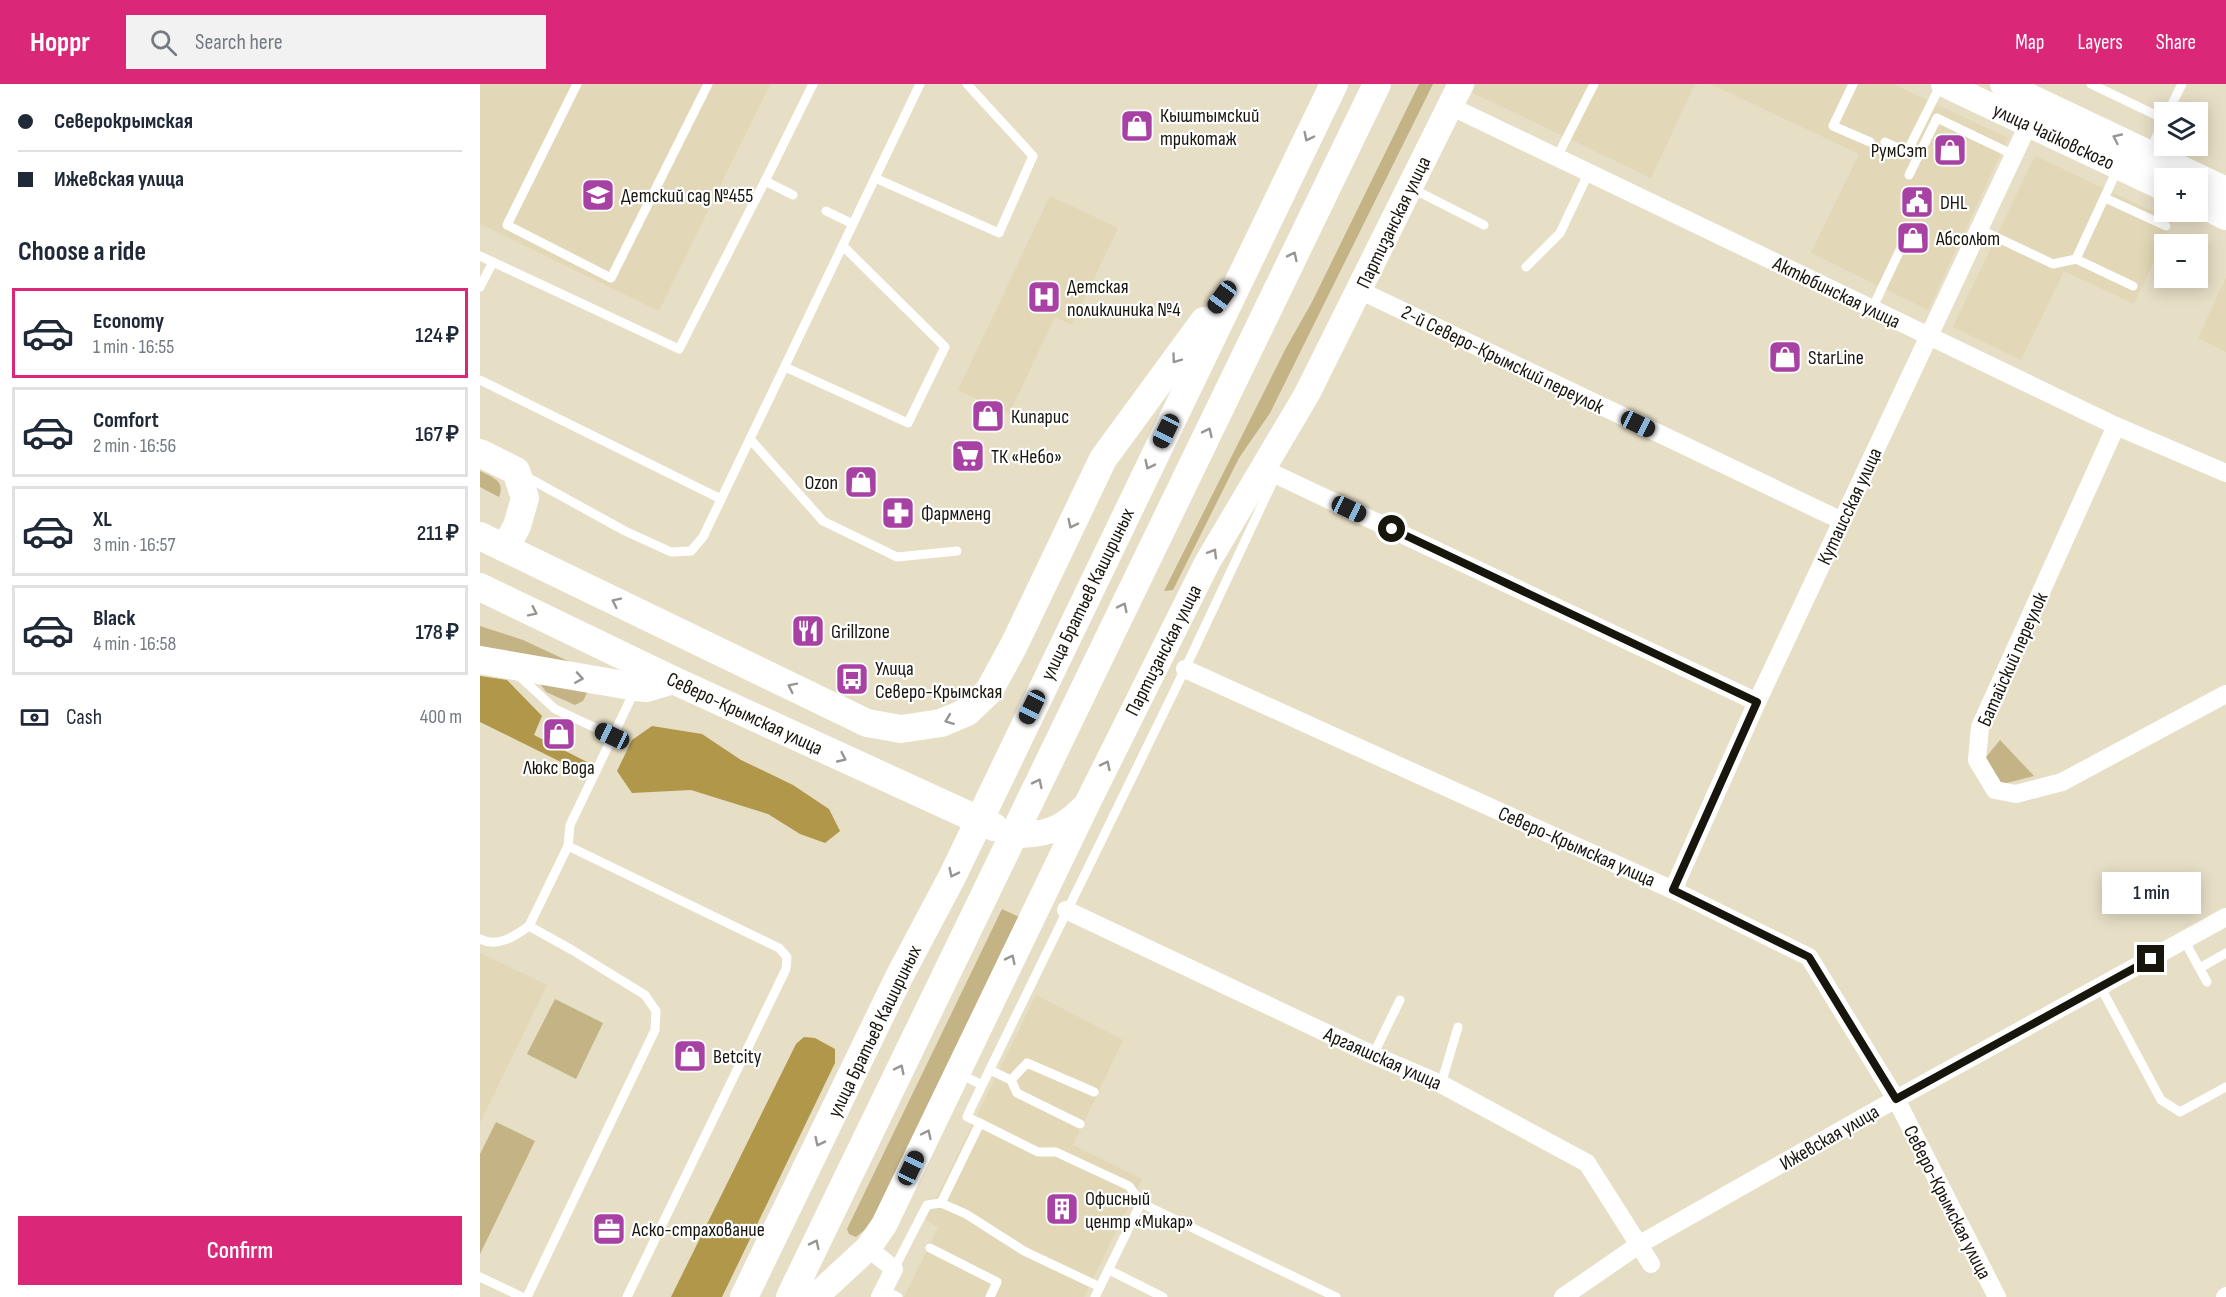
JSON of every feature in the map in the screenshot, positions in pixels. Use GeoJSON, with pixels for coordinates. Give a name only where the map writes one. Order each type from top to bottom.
{"type":"FeatureCollection","features":[{"type":"Feature","properties":{"kind":"main road","name":"улица Братьев Кашириных"},"geometry":{"type":"LineString","coordinates":[[744,1297],[1334,84]]}},
{"type":"Feature","properties":{"kind":"main road","name":"улица Братьев Кашириных"},"geometry":{"type":"LineString","coordinates":[[790,1297],[1377,84]]}},
{"type":"Feature","properties":{"kind":"main road","name":"улица Чайковского"},"geometry":{"type":"LineString","coordinates":[[1942,84],[2154,183]]}},
{"type":"Feature","properties":{"kind":"main road","name":"улица Чайковского"},"geometry":{"type":"LineString","coordinates":[[2003,84],[2226,190]]}},
{"type":"Feature","properties":{"kind":"main road","name":"Партизанская улица"},"geometry":{"type":"LineString","coordinates":[[816,1297],[868,1248],[884,1225],[956,1072],[1207,563],[1270,472],[1456,95]]}},
{"type":"Feature","properties":{"kind":"main road"},"geometry":{"type":"LineString","coordinates":[[2208,208],[2226,217]]}},
{"type":"Feature","properties":{"kind":"main road"},"geometry":{"type":"LineString","coordinates":[[480,536],[867,723],[901,729],[941,723],[957,717],[977,704],[998,677],[1103,459],[1248,261]]}},
{"type":"Feature","properties":{"kind":"main road"},"geometry":{"type":"LineString","coordinates":[[480,453],[516,471],[525,498],[517,526],[505,548]]}},
{"type":"Feature","properties":{"kind":"main road","name":"Северо-Крымская улица"},"geometry":{"type":"LineString","coordinates":[[480,587],[673,680],[1012,835]]}},
{"type":"Feature","properties":{"kind":"main road"},"geometry":{"type":"LineString","coordinates":[[480,660],[636,687],[646,688],[673,680]]}},
{"type":"Feature","properties":{"kind":"main road"},"geometry":{"type":"LineString","coordinates":[[1012,835],[1034,835],[1056,830],[1073,819],[1086,806]]}},
{"type":"Feature","properties":{"kind":"street","name":"Актюбинская улица"},"geometry":{"type":"LineString","coordinates":[[1456,95],[1557,157],[2116,426],[2226,473]]}},
{"type":"Feature","properties":{"kind":"street","name":"Кутаисская улица"},"geometry":{"type":"LineString","coordinates":[[1673,890],[1757,702],[2029,123]]}},
{"type":"Feature","properties":{"kind":"street","name":"2-й Северо-Крымский переулок"},"geometry":{"type":"LineString","coordinates":[[1359,290],[1842,520]]}},
{"type":"Feature","properties":{"kind":"street","name":"Батайский переулок"},"geometry":{"type":"LineString","coordinates":[[2116,426],[1980,727],[1977,760],[1995,790],[2016,794],[2051,785],[2062,782],[2226,694]]}},
{"type":"Feature","properties":{"kind":"street"},"geometry":{"type":"LineString","coordinates":[[1270,472],[1757,702]]}},
{"type":"Feature","properties":{"kind":"street","name":"Северо-Крымская улица"},"geometry":{"type":"LineString","coordinates":[[1185,669],[1673,890],[1809,957],[1896,1099],[1997,1297]]}},
{"type":"Feature","properties":{"kind":"street","name":"Аргаяшская улица"},"geometry":{"type":"LineString","coordinates":[[1066,910],[1373,1055],[1441,1084],[1587,1163],[1651,1264]]}},
{"type":"Feature","properties":{"kind":"street","name":"Ижевская улица"},"geometry":{"type":"LineString","coordinates":[[1563,1297],[1640,1244],[1896,1099],[2226,917]]}},
{"type":"Feature","properties":{"kind":"street"},"geometry":{"type":"LineString","coordinates":[[868,1248],[894,1269],[887,1295]]}},
{"type":"Feature","properties":{"kind":"lane"},"geometry":{"type":"LineString","coordinates":[[577,84],[507,225],[611,278],[708,84]]}},
{"type":"Feature","properties":{"kind":"lane"},"geometry":{"type":"LineString","coordinates":[[480,256],[679,349],[813,84]]}},
{"type":"Feature","properties":{"kind":"lane"},"geometry":{"type":"LineString","coordinates":[[516,471],[625,531],[671,552],[691,552],[703,537],[920,84]]}},
{"type":"Feature","properties":{"kind":"lane"},"geometry":{"type":"LineString","coordinates":[[875,178],[999,233],[1033,156],[967,84]]}},
{"type":"Feature","properties":{"kind":"lane"},"geometry":{"type":"LineString","coordinates":[[1557,157],[1594,84]]}},
{"type":"Feature","properties":{"kind":"lane"},"geometry":{"type":"LineString","coordinates":[[1853,84],[1833,126],[1870,141]]}},
{"type":"Feature","properties":{"kind":"lane"},"geometry":{"type":"LineString","coordinates":[[1885,142],[1907,152],[1942,84]]}},
{"type":"Feature","properties":{"kind":"lane"},"geometry":{"type":"LineString","coordinates":[[2091,84],[2154,114]]}},
{"type":"Feature","properties":{"kind":"lane"},"geometry":{"type":"LineString","coordinates":[[2173,102],[2182,84]]}},
{"type":"Feature","properties":{"kind":"lane"},"geometry":{"type":"LineString","coordinates":[[1909,175],[1937,118],[2014,155]]}},
{"type":"Feature","properties":{"kind":"lane"},"geometry":{"type":"LineString","coordinates":[[2149,153],[2154,142]]}},
{"type":"Feature","properties":{"kind":"lane"},"geometry":{"type":"LineString","coordinates":[[2076,259],[2119,166]]}},
{"type":"Feature","properties":{"kind":"lane"},"geometry":{"type":"LineString","coordinates":[[1526,267],[1560,234],[1589,172]]}},
{"type":"Feature","properties":{"kind":"lane"},"geometry":{"type":"LineString","coordinates":[[765,181],[793,195]]}},
{"type":"Feature","properties":{"kind":"lane"},"geometry":{"type":"LineString","coordinates":[[1411,188],[1484,225]]}},
{"type":"Feature","properties":{"kind":"lane"},"geometry":{"type":"LineString","coordinates":[[2105,198],[2166,226]]}},
{"type":"Feature","properties":{"kind":"lane"},"geometry":{"type":"LineString","coordinates":[[826,211],[853,224]]}},
{"type":"Feature","properties":{"kind":"lane"},"geometry":{"type":"LineString","coordinates":[[1979,229],[2053,264],[2076,259],[2133,286]]}},
{"type":"Feature","properties":{"kind":"lane"},"geometry":{"type":"LineString","coordinates":[[785,367],[908,423],[945,347],[843,246]]}},
{"type":"Feature","properties":{"kind":"lane"},"geometry":{"type":"LineString","coordinates":[[1872,309],[1900,250]]}},
{"type":"Feature","properties":{"kind":"lane"},"geometry":{"type":"LineString","coordinates":[[480,287],[492,262]]}},
{"type":"Feature","properties":{"kind":"lane"},"geometry":{"type":"LineString","coordinates":[[480,380],[721,499]]}},
{"type":"Feature","properties":{"kind":"lane"},"geometry":{"type":"LineString","coordinates":[[750,439],[823,521],[897,557],[957,551]]}},
{"type":"Feature","properties":{"kind":"lane"},"geometry":{"type":"LineString","coordinates":[[1270,472],[1185,669],[967,1117],[1038,1152],[1056,1152],[1129,1186],[1141,1203],[1336,1297]]}},
{"type":"Feature","properties":{"kind":"lane"},"geometry":{"type":"LineString","coordinates":[[510,667],[555,709],[612,736]]}},
{"type":"Feature","properties":{"kind":"lane"},"geometry":{"type":"LineString","coordinates":[[480,939],[484,941],[508,940],[529,926],[568,846],[570,825],[636,687]]}},
{"type":"Feature","properties":{"kind":"lane"},"geometry":{"type":"LineString","coordinates":[[568,846],[779,948],[787,957],[786,969],[627,1297]]}},
{"type":"Feature","properties":{"kind":"lane"},"geometry":{"type":"LineString","coordinates":[[527,1297],[655,1030],[656,1011],[645,995],[529,926]]}},
{"type":"Feature","properties":{"kind":"lane"},"geometry":{"type":"LineString","coordinates":[[2184,940],[2207,982]]}},
{"type":"Feature","properties":{"kind":"lane"},"geometry":{"type":"LineString","coordinates":[[2200,968],[2226,953]]}},
{"type":"Feature","properties":{"kind":"lane"},"geometry":{"type":"LineString","coordinates":[[2100,987],[2161,1100],[2180,1112],[2226,1087]]}},
{"type":"Feature","properties":{"kind":"lane"},"geometry":{"type":"LineString","coordinates":[[1373,1055],[1400,1000]]}},
{"type":"Feature","properties":{"kind":"lane"},"geometry":{"type":"LineString","coordinates":[[1441,1084],[1458,1027]]}},
{"type":"Feature","properties":{"kind":"lane"},"geometry":{"type":"LineString","coordinates":[[1011,1080],[1027,1064],[1094,1092]]}},
{"type":"Feature","properties":{"kind":"lane"},"geometry":{"type":"LineString","coordinates":[[990,1070],[1011,1080],[1017,1093],[1080,1124]]}},
{"type":"Feature","properties":{"kind":"lane"},"geometry":{"type":"LineString","coordinates":[[956,1072],[982,1084]]}},
{"type":"Feature","properties":{"kind":"lane"},"geometry":{"type":"LineString","coordinates":[[941,1203],[980,1123]]}},
{"type":"Feature","properties":{"kind":"lane"},"geometry":{"type":"LineString","coordinates":[[894,1269],[927,1205],[941,1203],[966,1214],[1024,1251],[1100,1287]]}},
{"type":"Feature","properties":{"kind":"lane"},"geometry":{"type":"LineString","coordinates":[[1095,1297],[1141,1203]]}},
{"type":"Feature","properties":{"kind":"lane"},"geometry":{"type":"LineString","coordinates":[[930,1248],[997,1282],[990,1297]]}},
{"type":"Feature","properties":{"kind":"lane"},"geometry":{"type":"LineString","coordinates":[[1109,1270],[1163,1297]]}},
{"type":"Feature","properties":{"kind":"lane"},"geometry":{"type":"LineString","coordinates":[[480,1277],[522,1297]]}},
{"type":"Feature","properties":{"kind":"shaded area","name":"Детский сад №455"},"geometry":{"type":"Polygon","coordinates":[[[480,84],[770,84],[659,311],[480,224],[480,84]]]}},
{"type":"Feature","properties":{"kind":"shaded area"},"geometry":{"type":"Polygon","coordinates":[[[1419,84],[1433,84],[1270,413],[1239,458],[1173,590],[1164,591],[1286,348],[1312,302],[1419,84]]]}},
{"type":"Feature","properties":{"kind":"shaded area"},"geometry":{"type":"Polygon","coordinates":[[[1477,84],[1695,84],[1651,178],[1473,93],[1477,84]]]}},
{"type":"Feature","properties":{"kind":"shaded area"},"geometry":{"type":"Polygon","coordinates":[[[1711,84],[1893,84],[2008,138],[1928,310],[1811,253],[1859,154],[1711,84]]]}},
{"type":"Feature","properties":{"kind":"shaded area"},"geometry":{"type":"Polygon","coordinates":[[[2035,156],[2154,212],[2154,222],[2173,222],[2167,234],[2154,234],[2154,261],[2134,304],[2064,271],[2021,360],[1953,327],[2035,156]]]}},
{"type":"Feature","properties":{"kind":"shaded area","name":"Детская поликлиника №4"},"geometry":{"type":"Polygon","coordinates":[[[1050,196],[1118,228],[1072,325],[1055,317],[1009,414],[958,390],[1050,196]]]}},
{"type":"Feature","properties":{"kind":"shaded area"},"geometry":{"type":"Polygon","coordinates":[[[2226,278],[2226,352],[2198,338],[2226,278]]]}},
{"type":"Feature","properties":{"kind":"shaded area"},"geometry":{"type":"Polygon","coordinates":[[[480,471],[497,480],[501,487],[499,497],[480,487],[480,471]]]}},
{"type":"Feature","properties":{"kind":"shaded area"},"geometry":{"type":"Polygon","coordinates":[[[480,626],[523,640],[583,668],[480,646],[480,626]]]}},
{"type":"Feature","properties":{"kind":"shaded area"},"geometry":{"type":"Polygon","coordinates":[[[480,676],[507,680],[542,716],[534,735],[587,762],[577,766],[567,765],[480,722],[480,676]]]}},
{"type":"Feature","properties":{"kind":"shaded area"},"geometry":{"type":"Polygon","coordinates":[[[539,682],[588,691],[583,701],[575,705],[546,692],[539,682]]]}},
{"type":"Feature","properties":{"kind":"shaded area"},"geometry":{"type":"Polygon","coordinates":[[[652,726],[702,734],[741,760],[793,785],[829,809],[840,831],[825,843],[800,834],[768,814],[691,790],[632,793],[617,771],[632,740],[652,726]]]}},
{"type":"Feature","properties":{"kind":"shaded area"},"geometry":{"type":"Polygon","coordinates":[[[2000,740],[2034,776],[1999,785],[1982,762],[2000,740]]]}},
{"type":"Feature","properties":{"kind":"shaded area"},"geometry":{"type":"Polygon","coordinates":[[[1002,909],[1019,917],[876,1216],[856,1237],[849,1234],[847,1229],[1002,909]]]}},
{"type":"Feature","properties":{"kind":"shaded area"},"geometry":{"type":"Polygon","coordinates":[[[480,953],[547,985],[480,1123],[480,953]]]}},
{"type":"Feature","properties":{"kind":"shaded area"},"geometry":{"type":"Polygon","coordinates":[[[1036,995],[1123,1040],[1073,1145],[1142,1179],[1084,1297],[904,1297],[938,1228],[926,1219],[1036,995]]]}},
{"type":"Feature","properties":{"kind":"shaded area"},"geometry":{"type":"Polygon","coordinates":[[[555,999],[603,1023],[576,1079],[527,1054],[555,999]]]}},
{"type":"Feature","properties":{"kind":"shaded area"},"geometry":{"type":"Polygon","coordinates":[[[804,1037],[815,1038],[835,1049],[835,1063],[722,1297],[671,1297],[796,1044],[804,1037]]]}},
{"type":"Feature","properties":{"kind":"shaded area"},"geometry":{"type":"Polygon","coordinates":[[[496,1122],[535,1141],[480,1254],[480,1154],[496,1122]]]}},
{"type":"Feature","properties":{"kind":"place","name":"Кыштымский трикотаж"},"geometry":{"type":"Point","coordinates":[1137,126]}},
{"type":"Feature","properties":{"kind":"place","name":"РумСэт"},"geometry":{"type":"Point","coordinates":[1950,150]}},
{"type":"Feature","properties":{"kind":"place","name":"Детский сад №455"},"geometry":{"type":"Point","coordinates":[598,195]}},
{"type":"Feature","properties":{"kind":"place","name":"DHL"},"geometry":{"type":"Point","coordinates":[1917,202]}},
{"type":"Feature","properties":{"kind":"place","name":"Абсолют"},"geometry":{"type":"Point","coordinates":[1913,238]}},
{"type":"Feature","properties":{"kind":"place","name":"Детская поликлиника №4"},"geometry":{"type":"Point","coordinates":[1044,297]}},
{"type":"Feature","properties":{"kind":"place","name":"StarLine"},"geometry":{"type":"Point","coordinates":[1785,357]}},
{"type":"Feature","properties":{"kind":"place","name":"Кипарис"},"geometry":{"type":"Point","coordinates":[988,416]}},
{"type":"Feature","properties":{"kind":"place","name":"ТК «Небо»"},"geometry":{"type":"Point","coordinates":[968,456]}},
{"type":"Feature","properties":{"kind":"place","name":"Ozon"},"geometry":{"type":"Point","coordinates":[861,482]}},
{"type":"Feature","properties":{"kind":"place","name":"Фармленд"},"geometry":{"type":"Point","coordinates":[898,513]}},
{"type":"Feature","properties":{"kind":"place","name":"Grillzone"},"geometry":{"type":"Point","coordinates":[808,631]}},
{"type":"Feature","properties":{"kind":"place","name":"Улица Северо-Крымская"},"geometry":{"type":"Point","coordinates":[852,679]}},
{"type":"Feature","properties":{"kind":"place","name":"Люкс Вода"},"geometry":{"type":"Point","coordinates":[559,734]}},
{"type":"Feature","properties":{"kind":"place","name":"Betcity"},"geometry":{"type":"Point","coordinates":[690,1056]}},
{"type":"Feature","properties":{"kind":"place","name":"Офисный центр «Микар»"},"geometry":{"type":"Point","coordinates":[1062,1209]}},
{"type":"Feature","properties":{"kind":"place","name":"Аско-страхование"},"geometry":{"type":"Point","coordinates":[609,1229]}},
{"type":"Feature","properties":{"kind":"route"},"geometry":{"type":"LineString","coordinates":[[1392,529],[1757,702],[1673,890],[1809,957],[1896,1099],[2151,959]]}}]}
